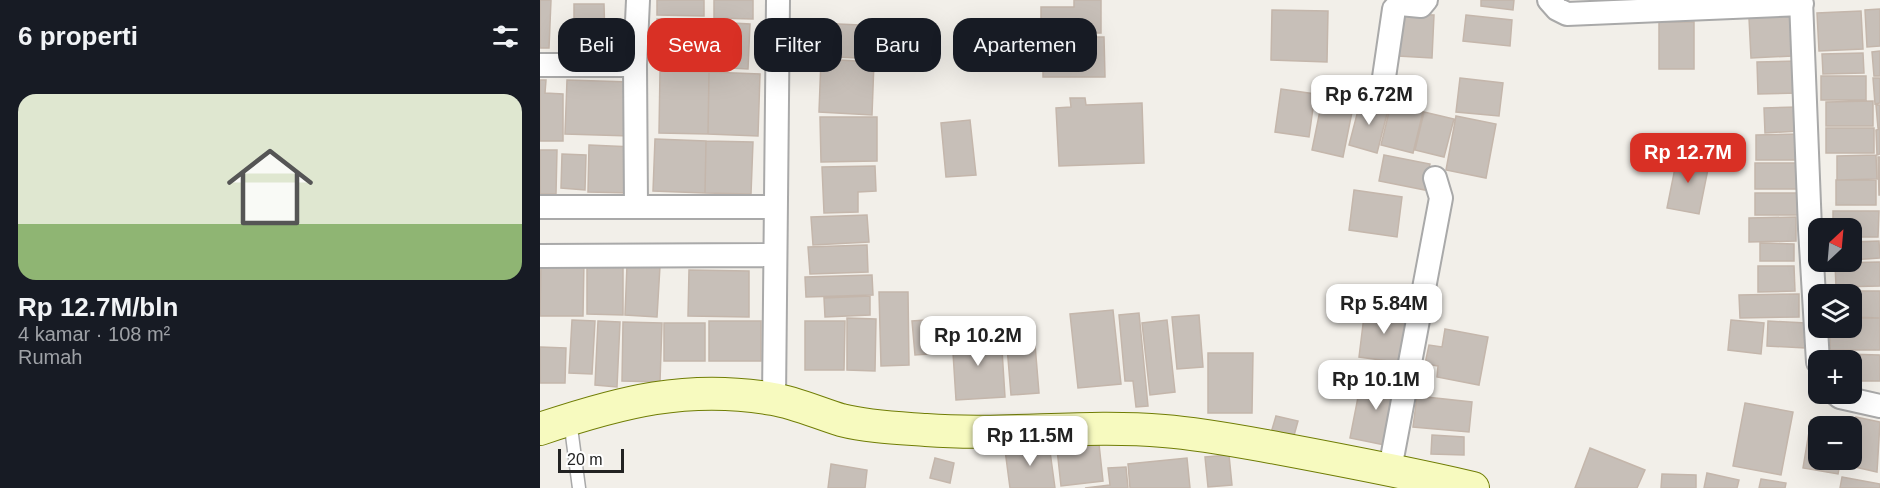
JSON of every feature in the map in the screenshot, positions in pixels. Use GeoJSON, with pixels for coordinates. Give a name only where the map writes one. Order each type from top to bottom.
{"type":"FeatureCollection","features":[{"type":"Feature","properties":{"kind":"street"},"geometry":{"type":"LineString","coordinates":[[636,207],[635,65],[638,0]]}},
{"type":"Feature","properties":{"kind":"street"},"geometry":{"type":"LineString","coordinates":[[774,399],[778,0]]}},
{"type":"Feature","properties":{"kind":"street"},"geometry":{"type":"LineString","coordinates":[[1382,91],[1394,9],[1400,4],[1421,6],[1426,0]]}},
{"type":"Feature","properties":{"kind":"street"},"geometry":{"type":"LineString","coordinates":[[1549,0],[1557,9],[1567,14],[1675,4],[1801,2],[1817,350]]}},
{"type":"Feature","properties":{"kind":"street"},"geometry":{"type":"LineString","coordinates":[[540,64],[558,64]]}},
{"type":"Feature","properties":{"kind":"street"},"geometry":{"type":"LineString","coordinates":[[1390,469],[1441,198],[1435,178]]}},
{"type":"Feature","properties":{"kind":"street"},"geometry":{"type":"LineString","coordinates":[[540,207],[775,207]]}},
{"type":"Feature","properties":{"kind":"street"},"geometry":{"type":"LineString","coordinates":[[540,256],[775,255]]}},
{"type":"Feature","properties":{"kind":"street"},"geometry":{"type":"LineString","coordinates":[[540,429],[653,397],[691,392],[774,399],[842,420],[903,429],[980,432],[1163,431],[1204,435],[1390,469],[1419,482],[1473,488]]}},
{"type":"Feature","properties":{"kind":"street"},"geometry":{"type":"LineString","coordinates":[[1862,402],[1880,406]]}},
{"type":"Feature","properties":{"kind":"lane"},"geometry":{"type":"LineString","coordinates":[[569,419],[579,488]]}},
{"type":"Feature","properties":{"kind":"building"},"geometry":{"type":"Polygon","coordinates":[[[540,0],[551,0],[549,48],[540,48],[540,0]]]}},
{"type":"Feature","properties":{"kind":"building"},"geometry":{"type":"Polygon","coordinates":[[[657,0],[704,0],[704,16],[657,15],[657,0]]]}},
{"type":"Feature","properties":{"kind":"building"},"geometry":{"type":"Polygon","coordinates":[[[714,0],[753,0],[753,19],[714,18],[714,0]]]}},
{"type":"Feature","properties":{"kind":"building"},"geometry":{"type":"Polygon","coordinates":[[[1074,0],[1101,0],[1101,33],[1097,33],[1097,18],[1041,18],[1041,7],[1074,7],[1074,0]]]}},
{"type":"Feature","properties":{"kind":"building"},"geometry":{"type":"Polygon","coordinates":[[[1481,0],[1514,0],[1513,10],[1481,6],[1481,0]]]}},
{"type":"Feature","properties":{"kind":"building"},"geometry":{"type":"Polygon","coordinates":[[[574,4],[604,4],[604,18],[574,18],[574,4]]]}},
{"type":"Feature","properties":{"kind":"building"},"geometry":{"type":"Polygon","coordinates":[[[1880,9],[1880,46],[1867,47],[1865,10],[1880,9]]]}},
{"type":"Feature","properties":{"kind":"building"},"geometry":{"type":"Polygon","coordinates":[[[1272,10],[1328,11],[1327,62],[1271,60],[1272,10]]]}},
{"type":"Feature","properties":{"kind":"building"},"geometry":{"type":"Polygon","coordinates":[[[1861,11],[1863,49],[1819,51],[1817,13],[1861,11]]]}},
{"type":"Feature","properties":{"kind":"building"},"geometry":{"type":"Polygon","coordinates":[[[1400,14],[1434,15],[1432,58],[1398,56],[1400,14]]]}},
{"type":"Feature","properties":{"kind":"building"},"geometry":{"type":"Polygon","coordinates":[[[1466,15],[1512,20],[1510,46],[1463,41],[1466,15]]]}},
{"type":"Feature","properties":{"kind":"building"},"geometry":{"type":"Polygon","coordinates":[[[1790,16],[1792,56],[1751,58],[1749,18],[1790,16]]]}},
{"type":"Feature","properties":{"kind":"building"},"geometry":{"type":"Polygon","coordinates":[[[1659,22],[1694,22],[1694,69],[1659,69],[1659,22]]]}},
{"type":"Feature","properties":{"kind":"building"},"geometry":{"type":"Polygon","coordinates":[[[742,24],[750,24],[748,69],[742,69],[742,24]]]}},
{"type":"Feature","properties":{"kind":"building"},"geometry":{"type":"Polygon","coordinates":[[[842,24],[854,25],[854,58],[842,57],[842,24]]]}},
{"type":"Feature","properties":{"kind":"building"},"geometry":{"type":"Polygon","coordinates":[[[1097,37],[1104,37],[1105,77],[1043,77],[1043,72],[1097,72],[1097,37]]]}},
{"type":"Feature","properties":{"kind":"building"},"geometry":{"type":"Polygon","coordinates":[[[1880,51],[1880,76],[1874,76],[1872,52],[1880,51]]]}},
{"type":"Feature","properties":{"kind":"building"},"geometry":{"type":"Polygon","coordinates":[[[1863,53],[1864,73],[1823,74],[1822,54],[1863,53]]]}},
{"type":"Feature","properties":{"kind":"building"},"geometry":{"type":"Polygon","coordinates":[[[842,60],[854,61],[854,72],[874,72],[872,115],[819,112],[821,72],[842,72],[842,60]]]}},
{"type":"Feature","properties":{"kind":"building"},"geometry":{"type":"Polygon","coordinates":[[[1797,61],[1798,93],[1758,94],[1757,62],[1797,61]]]}},
{"type":"Feature","properties":{"kind":"building"},"geometry":{"type":"Polygon","coordinates":[[[660,72],[709,72],[708,134],[659,133],[660,72]]]}},
{"type":"Feature","properties":{"kind":"building"},"geometry":{"type":"Polygon","coordinates":[[[709,72],[760,74],[758,136],[708,134],[709,72]]]}},
{"type":"Feature","properties":{"kind":"building"},"geometry":{"type":"Polygon","coordinates":[[[1821,76],[1866,76],[1866,100],[1821,100],[1821,76]]]}},
{"type":"Feature","properties":{"kind":"building"},"geometry":{"type":"Polygon","coordinates":[[[1460,78],[1503,83],[1499,116],[1456,112],[1460,78]]]}},
{"type":"Feature","properties":{"kind":"building"},"geometry":{"type":"Polygon","coordinates":[[[1873,78],[1880,78],[1880,103],[1875,104],[1873,78]]]}},
{"type":"Feature","properties":{"kind":"building"},"geometry":{"type":"Polygon","coordinates":[[[540,80],[546,80],[545,93],[563,94],[563,141],[540,141],[540,80]]]}},
{"type":"Feature","properties":{"kind":"building"},"geometry":{"type":"Polygon","coordinates":[[[567,80],[631,82],[630,136],[565,134],[567,80]]]}},
{"type":"Feature","properties":{"kind":"building"},"geometry":{"type":"Polygon","coordinates":[[[1325,86],[1356,92],[1343,157],[1312,150],[1325,86]]]}},
{"type":"Feature","properties":{"kind":"building"},"geometry":{"type":"Polygon","coordinates":[[[1281,89],[1315,94],[1309,137],[1275,132],[1281,89]]]}},
{"type":"Feature","properties":{"kind":"building"},"geometry":{"type":"Polygon","coordinates":[[[1070,98],[1085,98],[1086,105],[1142,103],[1144,163],[1059,166],[1056,108],[1071,107],[1070,98]]]}},
{"type":"Feature","properties":{"kind":"building"},"geometry":{"type":"Polygon","coordinates":[[[1361,99],[1389,106],[1377,153],[1349,145],[1361,99]]]}},
{"type":"Feature","properties":{"kind":"building"},"geometry":{"type":"Polygon","coordinates":[[[1873,101],[1873,126],[1826,126],[1826,102],[1873,101]]]}},
{"type":"Feature","properties":{"kind":"building"},"geometry":{"type":"Polygon","coordinates":[[[1391,104],[1423,112],[1413,153],[1381,145],[1391,104]]]}},
{"type":"Feature","properties":{"kind":"building"},"geometry":{"type":"Polygon","coordinates":[[[1876,105],[1880,105],[1880,128],[1878,128],[1876,105]]]}},
{"type":"Feature","properties":{"kind":"building"},"geometry":{"type":"Polygon","coordinates":[[[1797,107],[1799,131],[1765,133],[1764,108],[1797,107]]]}},
{"type":"Feature","properties":{"kind":"building"},"geometry":{"type":"Polygon","coordinates":[[[1424,112],[1454,119],[1444,157],[1415,150],[1424,112]]]}},
{"type":"Feature","properties":{"kind":"building"},"geometry":{"type":"Polygon","coordinates":[[[1456,116],[1496,124],[1486,178],[1446,170],[1456,116]]]}},
{"type":"Feature","properties":{"kind":"building"},"geometry":{"type":"Polygon","coordinates":[[[820,117],[877,117],[877,161],[821,162],[820,117]]]}},
{"type":"Feature","properties":{"kind":"building"},"geometry":{"type":"Polygon","coordinates":[[[970,120],[976,175],[946,177],[941,123],[970,120]]]}},
{"type":"Feature","properties":{"kind":"building"},"geometry":{"type":"Polygon","coordinates":[[[1826,128],[1874,128],[1874,153],[1826,153],[1826,128]]]}},
{"type":"Feature","properties":{"kind":"building"},"geometry":{"type":"Polygon","coordinates":[[[1880,129],[1880,154],[1877,155],[1876,130],[1880,129]]]}},
{"type":"Feature","properties":{"kind":"building"},"geometry":{"type":"Polygon","coordinates":[[[1798,134],[1798,160],[1756,160],[1756,135],[1798,134]]]}},
{"type":"Feature","properties":{"kind":"building"},"geometry":{"type":"Polygon","coordinates":[[[655,139],[706,141],[705,193],[653,191],[655,139]]]}},
{"type":"Feature","properties":{"kind":"building"},"geometry":{"type":"Polygon","coordinates":[[[706,141],[753,142],[751,194],[705,193],[706,141]]]}},
{"type":"Feature","properties":{"kind":"building"},"geometry":{"type":"Polygon","coordinates":[[[589,145],[633,147],[632,193],[588,192],[589,145]]]}},
{"type":"Feature","properties":{"kind":"building"},"geometry":{"type":"Polygon","coordinates":[[[540,150],[557,150],[556,194],[540,194],[540,150]]]}},
{"type":"Feature","properties":{"kind":"building"},"geometry":{"type":"Polygon","coordinates":[[[1678,153],[1710,159],[1699,214],[1667,208],[1678,153]]]}},
{"type":"Feature","properties":{"kind":"building"},"geometry":{"type":"Polygon","coordinates":[[[562,154],[586,155],[585,190],[561,188],[562,154]]]}},
{"type":"Feature","properties":{"kind":"building"},"geometry":{"type":"Polygon","coordinates":[[[1384,155],[1430,164],[1425,190],[1379,181],[1384,155]]]}},
{"type":"Feature","properties":{"kind":"building"},"geometry":{"type":"Polygon","coordinates":[[[1876,155],[1877,179],[1837,180],[1837,156],[1876,155]]]}},
{"type":"Feature","properties":{"kind":"building"},"geometry":{"type":"Polygon","coordinates":[[[1878,157],[1880,157],[1880,195],[1879,195],[1878,157]]]}},
{"type":"Feature","properties":{"kind":"building"},"geometry":{"type":"Polygon","coordinates":[[[1755,163],[1798,163],[1798,189],[1755,189],[1755,163]]]}},
{"type":"Feature","properties":{"kind":"building"},"geometry":{"type":"Polygon","coordinates":[[[875,166],[876,191],[858,192],[858,212],[824,213],[822,167],[875,166]]]}},
{"type":"Feature","properties":{"kind":"building"},"geometry":{"type":"Polygon","coordinates":[[[1836,180],[1876,180],[1876,205],[1836,205],[1836,180]]]}},
{"type":"Feature","properties":{"kind":"building"},"geometry":{"type":"Polygon","coordinates":[[[1354,190],[1402,197],[1397,237],[1349,230],[1354,190]]]}},
{"type":"Feature","properties":{"kind":"building"},"geometry":{"type":"Polygon","coordinates":[[[1755,193],[1799,193],[1799,215],[1755,215],[1755,193]]]}},
{"type":"Feature","properties":{"kind":"building"},"geometry":{"type":"Polygon","coordinates":[[[1833,211],[1879,211],[1878,237],[1862,237],[1862,218],[1833,218],[1833,211]]]}},
{"type":"Feature","properties":{"kind":"building"},"geometry":{"type":"Polygon","coordinates":[[[867,215],[869,242],[813,245],[811,217],[867,215]]]}},
{"type":"Feature","properties":{"kind":"building"},"geometry":{"type":"Polygon","coordinates":[[[1796,217],[1796,241],[1749,242],[1749,218],[1796,217]]]}},
{"type":"Feature","properties":{"kind":"building"},"geometry":{"type":"Polygon","coordinates":[[[1879,241],[1880,258],[1862,259],[1862,242],[1879,241]]]}},
{"type":"Feature","properties":{"kind":"building"},"geometry":{"type":"Polygon","coordinates":[[[1760,243],[1794,244],[1794,261],[1760,261],[1760,243]]]}},
{"type":"Feature","properties":{"kind":"building"},"geometry":{"type":"Polygon","coordinates":[[[867,245],[868,272],[810,274],[808,247],[867,245]]]}},
{"type":"Feature","properties":{"kind":"building"},"geometry":{"type":"Polygon","coordinates":[[[541,260],[584,261],[583,316],[540,316],[541,260]]]}},
{"type":"Feature","properties":{"kind":"building"},"geometry":{"type":"Polygon","coordinates":[[[1862,262],[1880,262],[1880,286],[1836,284],[1835,272],[1862,272],[1862,262]]]}},
{"type":"Feature","properties":{"kind":"building"},"geometry":{"type":"Polygon","coordinates":[[[587,264],[623,265],[623,315],[587,314],[587,264]]]}},
{"type":"Feature","properties":{"kind":"building"},"geometry":{"type":"Polygon","coordinates":[[[627,265],[660,266],[657,317],[625,315],[627,265]]]}},
{"type":"Feature","properties":{"kind":"building"},"geometry":{"type":"Polygon","coordinates":[[[1758,266],[1794,266],[1795,291],[1758,292],[1758,266]]]}},
{"type":"Feature","properties":{"kind":"building"},"geometry":{"type":"Polygon","coordinates":[[[689,270],[749,271],[749,317],[688,316],[689,270]]]}},
{"type":"Feature","properties":{"kind":"building"},"geometry":{"type":"Polygon","coordinates":[[[872,275],[873,295],[806,297],[805,277],[872,275]]]}},
{"type":"Feature","properties":{"kind":"building"},"geometry":{"type":"Polygon","coordinates":[[[1862,291],[1880,291],[1880,318],[1862,317],[1862,291]]]}},
{"type":"Feature","properties":{"kind":"building"},"geometry":{"type":"Polygon","coordinates":[[[879,292],[908,292],[909,365],[881,366],[879,292]]]}},
{"type":"Feature","properties":{"kind":"building"},"geometry":{"type":"Polygon","coordinates":[[[1799,294],[1799,317],[1740,318],[1739,295],[1799,294]]]}},
{"type":"Feature","properties":{"kind":"building"},"geometry":{"type":"Polygon","coordinates":[[[870,296],[870,315],[825,317],[824,298],[870,296]]]}},
{"type":"Feature","properties":{"kind":"building"},"geometry":{"type":"Polygon","coordinates":[[[1365,308],[1410,314],[1403,363],[1359,357],[1365,308]]]}},
{"type":"Feature","properties":{"kind":"building"},"geometry":{"type":"Polygon","coordinates":[[[1113,310],[1121,384],[1078,388],[1070,314],[1113,310]]]}},
{"type":"Feature","properties":{"kind":"building"},"geometry":{"type":"Polygon","coordinates":[[[1139,313],[1148,406],[1136,407],[1133,381],[1125,381],[1119,315],[1139,313]]]}},
{"type":"Feature","properties":{"kind":"building"},"geometry":{"type":"Polygon","coordinates":[[[1199,315],[1203,367],[1177,369],[1172,317],[1199,315]]]}},
{"type":"Feature","properties":{"kind":"building"},"geometry":{"type":"Polygon","coordinates":[[[847,318],[876,319],[875,371],[847,370],[847,318]]]}},
{"type":"Feature","properties":{"kind":"building"},"geometry":{"type":"Polygon","coordinates":[[[1862,318],[1880,318],[1880,350],[1830,350],[1830,338],[1862,338],[1862,318]]]}},
{"type":"Feature","properties":{"kind":"building"},"geometry":{"type":"Polygon","coordinates":[[[941,319],[943,353],[915,355],[912,321],[941,319]]]}},
{"type":"Feature","properties":{"kind":"building"},"geometry":{"type":"Polygon","coordinates":[[[572,320],[595,321],[592,374],[569,373],[572,320]]]}},
{"type":"Feature","properties":{"kind":"building"},"geometry":{"type":"Polygon","coordinates":[[[1167,320],[1175,392],[1150,395],[1142,323],[1167,320]]]}},
{"type":"Feature","properties":{"kind":"building"},"geometry":{"type":"Polygon","coordinates":[[[1731,320],[1764,323],[1761,354],[1728,350],[1731,320]]]}},
{"type":"Feature","properties":{"kind":"building"},"geometry":{"type":"Polygon","coordinates":[[[598,321],[620,322],[617,387],[595,385],[598,321]]]}},
{"type":"Feature","properties":{"kind":"building"},"geometry":{"type":"Polygon","coordinates":[[[709,321],[761,321],[761,361],[709,361],[709,321]]]}},
{"type":"Feature","properties":{"kind":"building"},"geometry":{"type":"Polygon","coordinates":[[[805,321],[845,321],[844,370],[805,370],[805,321]]]}},
{"type":"Feature","properties":{"kind":"building"},"geometry":{"type":"Polygon","coordinates":[[[1768,321],[1806,323],[1805,348],[1767,346],[1768,321]]]}},
{"type":"Feature","properties":{"kind":"building"},"geometry":{"type":"Polygon","coordinates":[[[623,322],[662,323],[660,382],[622,381],[623,322]]]}},
{"type":"Feature","properties":{"kind":"building"},"geometry":{"type":"Polygon","coordinates":[[[664,323],[705,323],[705,361],[664,361],[664,323]]]}},
{"type":"Feature","properties":{"kind":"building"},"geometry":{"type":"Polygon","coordinates":[[[1445,329],[1488,337],[1479,385],[1437,377],[1438,366],[1425,364],[1429,345],[1442,347],[1445,329]]]}},
{"type":"Feature","properties":{"kind":"building"},"geometry":{"type":"Polygon","coordinates":[[[1034,332],[1039,393],[1011,395],[1006,334],[1034,332]]]}},
{"type":"Feature","properties":{"kind":"building"},"geometry":{"type":"Polygon","coordinates":[[[1001,334],[1005,397],[956,400],[952,337],[1001,334]]]}},
{"type":"Feature","properties":{"kind":"building"},"geometry":{"type":"Polygon","coordinates":[[[540,347],[566,348],[565,383],[540,383],[540,347]]]}},
{"type":"Feature","properties":{"kind":"building"},"geometry":{"type":"Polygon","coordinates":[[[1208,353],[1253,353],[1252,413],[1208,413],[1208,353]]]}},
{"type":"Feature","properties":{"kind":"building"},"geometry":{"type":"Polygon","coordinates":[[[1862,354],[1880,355],[1880,381],[1862,381],[1862,354]]]}},
{"type":"Feature","properties":{"kind":"building"},"geometry":{"type":"Polygon","coordinates":[[[1362,377],[1403,385],[1390,446],[1350,438],[1362,377]]]}},
{"type":"Feature","properties":{"kind":"building"},"geometry":{"type":"Polygon","coordinates":[[[1417,396],[1472,402],[1469,432],[1413,427],[1417,396]]]}},
{"type":"Feature","properties":{"kind":"building"},"geometry":{"type":"Polygon","coordinates":[[[1745,403],[1793,412],[1781,475],[1733,466],[1745,403]]]}},
{"type":"Feature","properties":{"kind":"building"},"geometry":{"type":"Polygon","coordinates":[[[1276,416],[1298,421],[1293,439],[1271,433],[1276,416]]]}},
{"type":"Feature","properties":{"kind":"building"},"geometry":{"type":"Polygon","coordinates":[[[1862,418],[1880,422],[1877,472],[1862,469],[1862,418]]]}},
{"type":"Feature","properties":{"kind":"building"},"geometry":{"type":"Polygon","coordinates":[[[1432,435],[1464,437],[1464,455],[1431,454],[1432,435]]]}},
{"type":"Feature","properties":{"kind":"building"},"geometry":{"type":"Polygon","coordinates":[[[1808,438],[1808,469],[1803,468],[1808,438]]]}},
{"type":"Feature","properties":{"kind":"building"},"geometry":{"type":"Polygon","coordinates":[[[1049,444],[1055,488],[1010,488],[1005,450],[1049,444]]]}},
{"type":"Feature","properties":{"kind":"building"},"geometry":{"type":"Polygon","coordinates":[[[1099,444],[1103,481],[1061,486],[1057,449],[1099,444]]]}},
{"type":"Feature","properties":{"kind":"building"},"geometry":{"type":"Polygon","coordinates":[[[1590,448],[1645,470],[1637,488],[1575,488],[1590,448]]]}},
{"type":"Feature","properties":{"kind":"building"},"geometry":{"type":"Polygon","coordinates":[[[1229,455],[1232,485],[1208,487],[1205,457],[1229,455]]]}},
{"type":"Feature","properties":{"kind":"building"},"geometry":{"type":"Polygon","coordinates":[[[935,458],[954,463],[950,483],[930,478],[935,458]]]}},
{"type":"Feature","properties":{"kind":"building"},"geometry":{"type":"Polygon","coordinates":[[[1187,458],[1190,488],[1130,488],[1128,464],[1187,458]]]}},
{"type":"Feature","properties":{"kind":"building"},"geometry":{"type":"Polygon","coordinates":[[[831,464],[867,470],[865,488],[828,488],[831,464]]]}},
{"type":"Feature","properties":{"kind":"building"},"geometry":{"type":"Polygon","coordinates":[[[1126,467],[1128,488],[1085,488],[1110,485],[1108,468],[1126,467]]]}},
{"type":"Feature","properties":{"kind":"building"},"geometry":{"type":"Polygon","coordinates":[[[1815,470],[1839,470],[1838,474],[1815,470]]]}},
{"type":"Feature","properties":{"kind":"building"},"geometry":{"type":"Polygon","coordinates":[[[1707,473],[1739,480],[1737,488],[1704,488],[1707,473]]]}},
{"type":"Feature","properties":{"kind":"building"},"geometry":{"type":"Polygon","coordinates":[[[1662,474],[1696,475],[1696,488],[1661,488],[1662,474]]]}},
{"type":"Feature","properties":{"kind":"building"},"geometry":{"type":"Polygon","coordinates":[[[1842,477],[1880,484],[1880,488],[1840,488],[1842,477]]]}},
{"type":"Feature","properties":{"kind":"building"},"geometry":{"type":"Polygon","coordinates":[[[1761,479],[1786,483],[1785,488],[1759,488],[1761,479]]]}}]}
